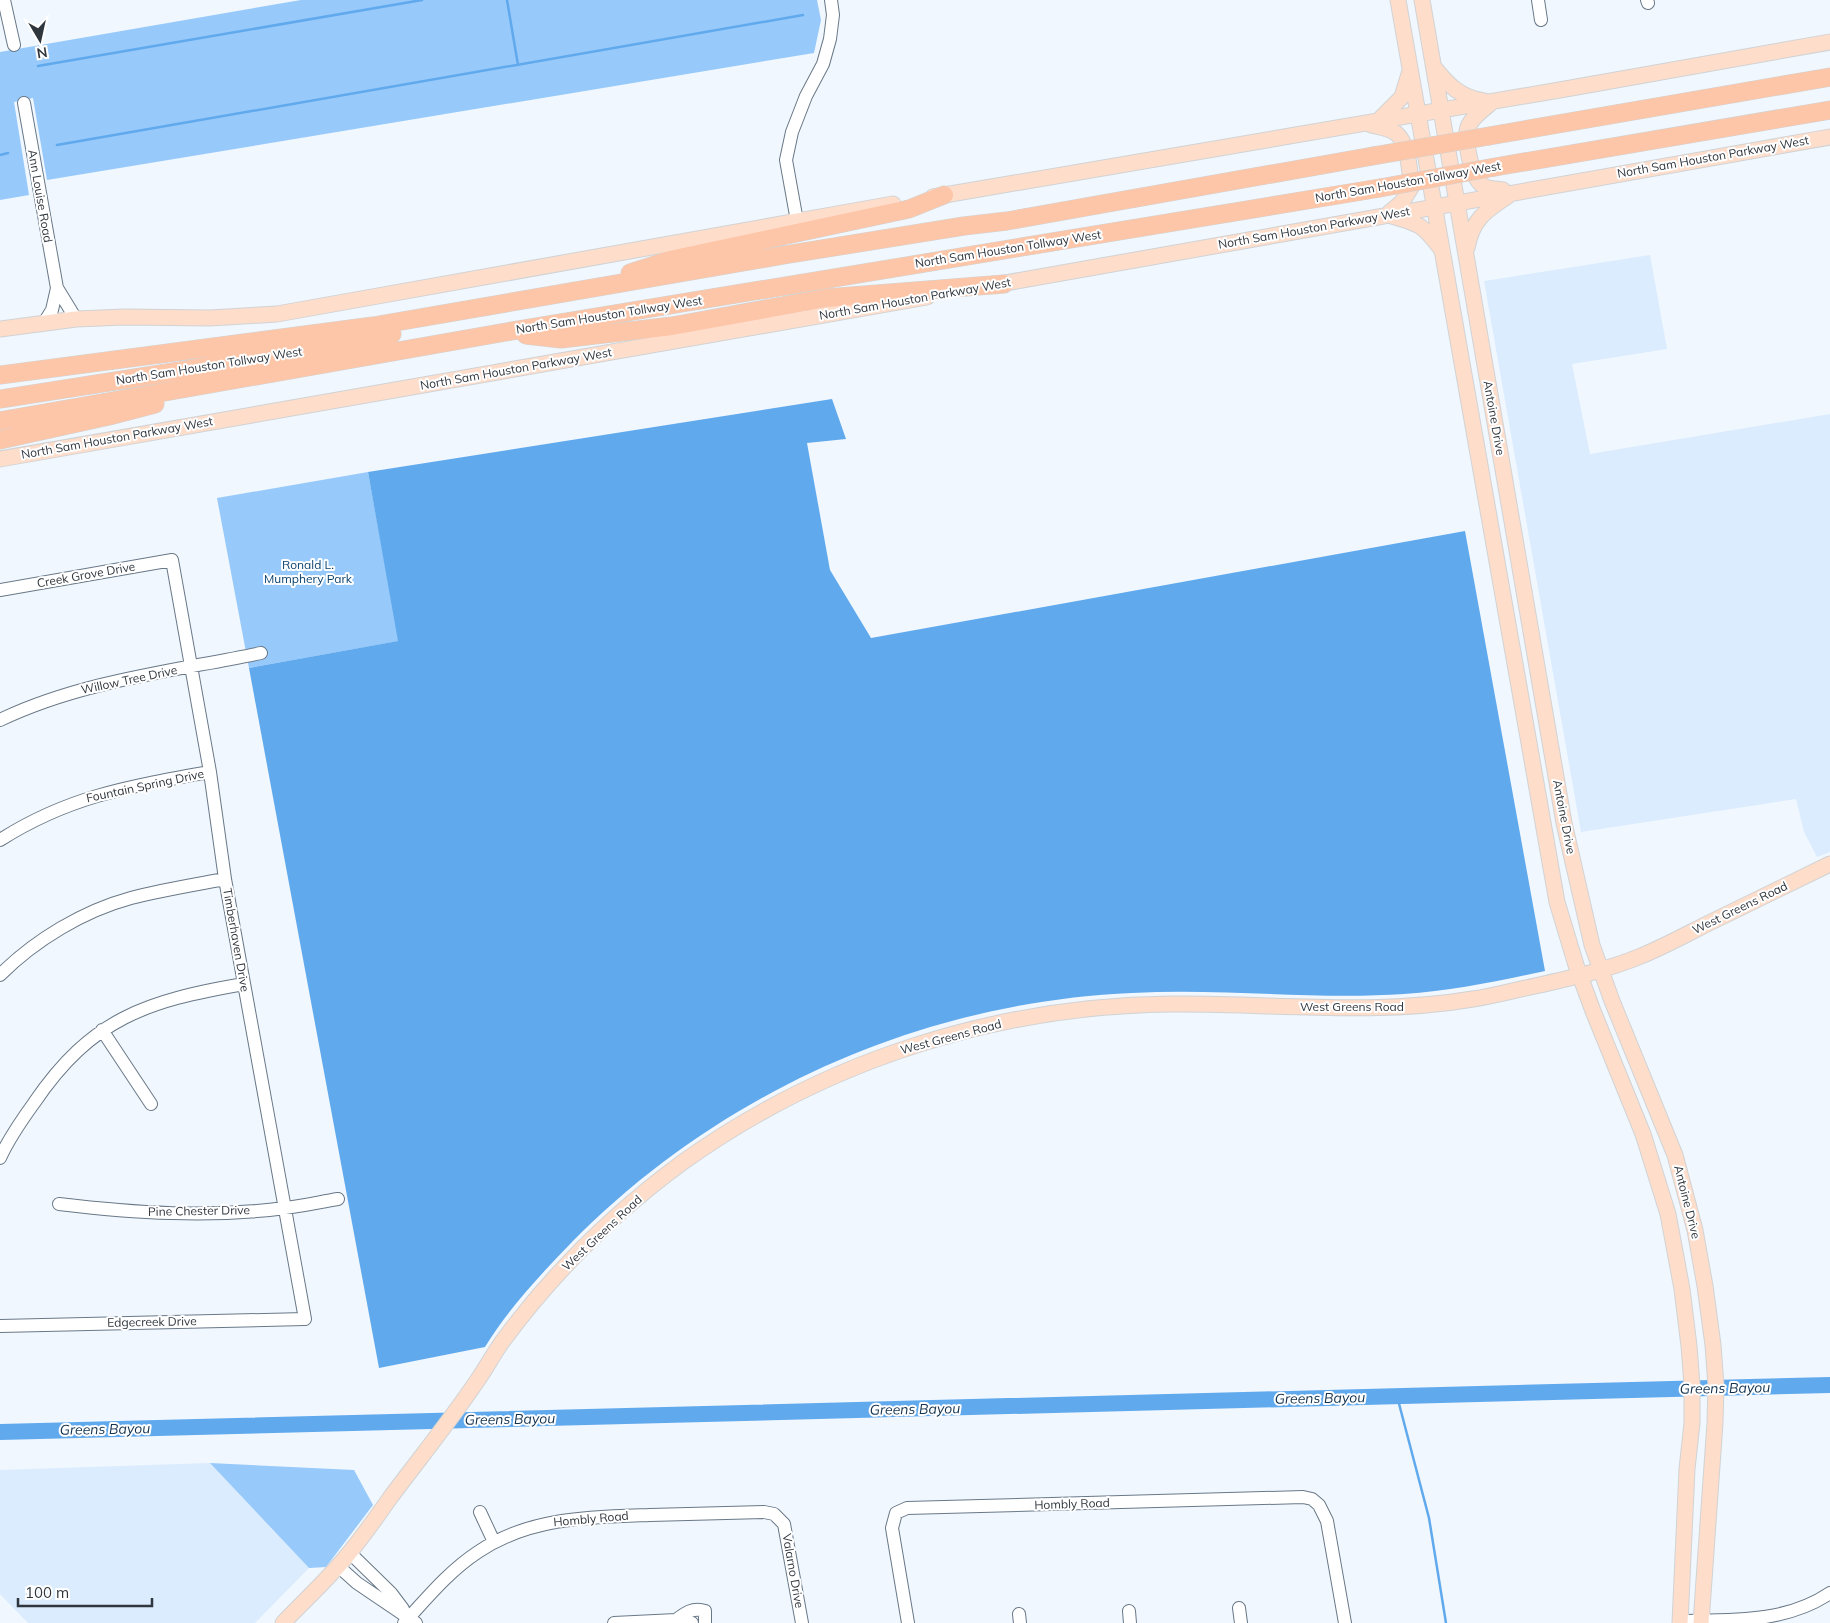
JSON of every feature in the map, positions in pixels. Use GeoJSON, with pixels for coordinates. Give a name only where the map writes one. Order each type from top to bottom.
{"type":"FeatureCollection","features":[{"type":"Feature","properties":{"kind":"highway","name":"North Sam Houston Tollway West"},"geometry":{"type":"LineString","coordinates":[[0,375],[373,326],[784,255],[936,230],[1007,221],[1830,77]]}},
{"type":"Feature","properties":{"kind":"highway","name":"North Sam Houston Tollway West"},"geometry":{"type":"LineString","coordinates":[[0,421],[506,332],[1380,188],[1830,110]]}},
{"type":"Feature","properties":{"kind":"highway"},"geometry":{"type":"LineString","coordinates":[[566,293],[670,260],[909,209],[944,195]]}},
{"type":"Feature","properties":{"kind":"highway","name":"North Sam Houston Tollway West"},"geometry":{"type":"LineString","coordinates":[[0,399],[192,369],[769,270],[958,234],[1007,221]]}},
{"type":"Feature","properties":{"kind":"highway"},"geometry":{"type":"LineString","coordinates":[[506,332],[561,339],[672,326],[826,298],[1004,284]]}},
{"type":"Feature","properties":{"kind":"highway","name":"North Sam Houston Tollway West"},"geometry":{"type":"LineString","coordinates":[[0,440],[109,416],[157,403],[187,388]]}},
{"type":"Feature","properties":{"kind":"main road","name":"Antoine Drive"},"geometry":{"type":"LineString","coordinates":[[1398,0],[1557,902],[1580,976],[1644,1134],[1668,1214],[1682,1289],[1690,1346],[1692,1423],[1687,1469],[1680,1622]]}},
{"type":"Feature","properties":{"kind":"main road","name":"Antoine Drive"},"geometry":{"type":"LineString","coordinates":[[1422,0],[1564,823],[1585,916],[1601,970],[1675,1155],[1695,1230],[1705,1286],[1716,1386],[1713,1472],[1701,1622]]}},
{"type":"Feature","properties":{"kind":"main road"},"geometry":{"type":"LineString","coordinates":[[0,329],[76,319],[125,317],[210,318],[277,314],[944,195],[1492,102],[1830,42]]}},
{"type":"Feature","properties":{"kind":"main road"},"geometry":{"type":"LineString","coordinates":[[1434,67],[1460,93],[1470,99],[1492,102]]}},
{"type":"Feature","properties":{"kind":"main road"},"geometry":{"type":"LineString","coordinates":[[1372,122],[1392,109],[1402,97],[1410,68]]}},
{"type":"Feature","properties":{"kind":"main road"},"geometry":{"type":"LineString","coordinates":[[1492,102],[1469,126],[1467,134],[1471,167],[1478,181],[1484,186],[1514,192]]}},
{"type":"Feature","properties":{"kind":"main road"},"geometry":{"type":"LineString","coordinates":[[1372,122],[1397,134],[1404,145],[1412,186],[1402,202],[1388,214]]}},
{"type":"Feature","properties":{"kind":"main road","name":"North Sam Houston Parkway West"},"geometry":{"type":"LineString","coordinates":[[0,459],[1004,284],[1388,214],[1830,137]]}},
{"type":"Feature","properties":{"kind":"main road"},"geometry":{"type":"LineString","coordinates":[[1466,254],[1472,229],[1478,218],[1489,208],[1514,192]]}},
{"type":"Feature","properties":{"kind":"main road"},"geometry":{"type":"LineString","coordinates":[[1388,214],[1414,222],[1426,230],[1443,252]]}},
{"type":"Feature","properties":{"kind":"main road"},"geometry":{"type":"LineString","coordinates":[[1464,373],[1485,369]]}},
{"type":"Feature","properties":{"kind":"main road"},"geometry":{"type":"LineString","coordinates":[[1490,525],[1512,521]]}},
{"type":"Feature","properties":{"kind":"main road"},"geometry":{"type":"LineString","coordinates":[[1517,674],[1537,670]]}},
{"type":"Feature","properties":{"kind":"main road"},"geometry":{"type":"LineString","coordinates":[[1543,826],[1564,823]]}},
{"type":"Feature","properties":{"kind":"main road","name":"West Greens Road"},"geometry":{"type":"LineString","coordinates":[[283,1623],[350,1553],[478,1380],[502,1343],[539,1296],[598,1234],[684,1162],[762,1112],[824,1080],[866,1062],[976,1027],[1088,1008],[1178,1004],[1340,1008],[1405,1007],[1476,999],[1580,976],[1644,955],[1830,864]]}},
{"type":"Feature","properties":{"kind":"main road"},"geometry":{"type":"LineString","coordinates":[[1644,1134],[1663,1125]]}},
{"type":"Feature","properties":{"kind":"main road"},"geometry":{"type":"LineString","coordinates":[[1682,1289],[1705,1286]]}},
{"type":"Feature","properties":{"kind":"main road"},"geometry":{"type":"LineString","coordinates":[[1687,1469],[1713,1472]]}},
{"type":"Feature","properties":{"kind":"street"},"geometry":{"type":"LineString","coordinates":[[4,0],[14,45]]}},
{"type":"Feature","properties":{"kind":"street"},"geometry":{"type":"LineString","coordinates":[[796,221],[786,160],[792,132],[806,96],[823,64],[830,40],[834,15],[831,0]]}},
{"type":"Feature","properties":{"kind":"street"},"geometry":{"type":"LineString","coordinates":[[1538,0],[1541,20]]}},
{"type":"Feature","properties":{"kind":"street","name":"Ann Louise Road"},"geometry":{"type":"LineString","coordinates":[[24,103],[57,288],[76,319]]}},
{"type":"Feature","properties":{"kind":"street","name":"Ann Louise Road"},"geometry":{"type":"LineString","coordinates":[[44,323],[52,310],[57,288]]}},
{"type":"Feature","properties":{"kind":"street","name":"Creek Grove Drive"},"geometry":{"type":"LineString","coordinates":[[0,590],[172,560]]}},
{"type":"Feature","properties":{"kind":"street","name":"Timberhaven Drive"},"geometry":{"type":"LineString","coordinates":[[172,560],[210,772],[225,879],[305,1319]]}},
{"type":"Feature","properties":{"kind":"street","name":"Willow Tree Drive"},"geometry":{"type":"LineString","coordinates":[[0,720],[44,701],[70,693],[109,683],[261,653]]}},
{"type":"Feature","properties":{"kind":"street","name":"Fountain Spring Drive"},"geometry":{"type":"LineString","coordinates":[[0,840],[32,821],[84,799],[109,792],[210,772]]}},
{"type":"Feature","properties":{"kind":"street"},"geometry":{"type":"LineString","coordinates":[[0,975],[22,955],[48,937],[86,915],[107,906],[164,890],[225,879]]}},
{"type":"Feature","properties":{"kind":"street"},"geometry":{"type":"LineString","coordinates":[[0,1158],[17,1127],[54,1076],[70,1057],[102,1030],[130,1014],[176,997],[244,984]]}},
{"type":"Feature","properties":{"kind":"street"},"geometry":{"type":"LineString","coordinates":[[102,1030],[151,1104]]}},
{"type":"Feature","properties":{"kind":"street","name":"Pine Chester Drive"},"geometry":{"type":"LineString","coordinates":[[59,1204],[150,1213],[252,1211],[285,1208],[338,1199]]}},
{"type":"Feature","properties":{"kind":"street","name":"Edgecreek Drive"},"geometry":{"type":"LineString","coordinates":[[0,1326],[305,1319]]}},
{"type":"Feature","properties":{"kind":"street","name":"Hombly Road"},"geometry":{"type":"LineString","coordinates":[[908,1623],[892,1528],[896,1513],[907,1508],[1287,1498],[1312,1499],[1319,1505],[1327,1521],[1344,1623]]}},
{"type":"Feature","properties":{"kind":"street"},"geometry":{"type":"LineString","coordinates":[[480,1512],[494,1542]]}},
{"type":"Feature","properties":{"kind":"street","name":"Hombly Road"},"geometry":{"type":"LineString","coordinates":[[410,1621],[458,1566],[494,1542],[528,1528],[572,1519],[752,1512]]}},
{"type":"Feature","properties":{"kind":"street","name":"Valarno Drive"},"geometry":{"type":"LineString","coordinates":[[752,1512],[774,1514],[784,1524],[802,1623]]}},
{"type":"Feature","properties":{"kind":"street"},"geometry":{"type":"LineString","coordinates":[[350,1553],[391,1593],[410,1621]]}},
{"type":"Feature","properties":{"kind":"street"},"geometry":{"type":"LineString","coordinates":[[338,1566],[357,1583],[410,1621]]}},
{"type":"Feature","properties":{"kind":"street"},"geometry":{"type":"LineString","coordinates":[[1680,1622],[1741,1622],[1775,1619],[1807,1609],[1830,1593]]}},
{"type":"Feature","properties":{"kind":"street"},"geometry":{"type":"LineString","coordinates":[[1239,1608],[1241,1623]]}},
{"type":"Feature","properties":{"kind":"street"},"geometry":{"type":"LineString","coordinates":[[676,1620],[688,1611],[699,1609],[705,1611],[705,1623]]}},
{"type":"Feature","properties":{"kind":"street"},"geometry":{"type":"LineString","coordinates":[[614,1623],[676,1620],[692,1623]]}},
{"type":"Feature","properties":{"kind":"shaded area"},"geometry":{"type":"Polygon","coordinates":[[[1650,255],[1667,349],[1572,364],[1590,454],[1830,414],[1830,852],[1817,857],[1804,832],[1796,799],[1581,832],[1484,281],[1650,255]]]}},
{"type":"Feature","properties":{"kind":"shaded area"},"geometry":{"type":"Polygon","coordinates":[[[832,399],[846,439],[807,443],[830,570],[871,638],[1465,531],[1545,971],[1422,993],[1336,996],[1166,992],[1054,1000],[977,1015],[902,1036],[829,1065],[759,1100],[692,1141],[630,1189],[572,1242],[514,1306],[485,1347],[379,1368],[249,668],[398,641],[368,472],[832,399]]]}},
{"type":"Feature","properties":{"kind":"shaded area"},"geometry":{"type":"Polygon","coordinates":[[[210,1463],[309,1568],[255,1623],[28,1623],[0,1594],[0,1470],[210,1463]]]}},
{"type":"Feature","properties":{"kind":"green space"},"geometry":{"type":"Polygon","coordinates":[[[301,0],[817,0],[821,20],[814,53],[47,180],[33,98],[14,102],[29,195],[0,200],[0,52],[301,0]]]}},
{"type":"Feature","properties":{"kind":"green space","name":"Ronald L. Mumphery Park"},"geometry":{"type":"Polygon","coordinates":[[[368,472],[399,641],[249,668],[217,498],[368,472]]]}},
{"type":"Feature","properties":{"kind":"green space"},"geometry":{"type":"Polygon","coordinates":[[[210,1463],[354,1470],[373,1505],[326,1567],[309,1568],[210,1463]]]}},
{"type":"Feature","properties":{"kind":"waterway"},"geometry":{"type":"LineString","coordinates":[[38,66],[422,0]]}},
{"type":"Feature","properties":{"kind":"waterway"},"geometry":{"type":"LineString","coordinates":[[507,0],[518,65]]}},
{"type":"Feature","properties":{"kind":"waterway"},"geometry":{"type":"LineString","coordinates":[[57,145],[803,15]]}},
{"type":"Feature","properties":{"kind":"waterway"},"geometry":{"type":"LineString","coordinates":[[0,155],[8,153]]}},
{"type":"Feature","properties":{"kind":"waterway","name":"Greens Bayou"},"geometry":{"type":"LineString","coordinates":[[0,1432],[1830,1385]]}},
{"type":"Feature","properties":{"kind":"waterway"},"geometry":{"type":"LineString","coordinates":[[1397,1396],[1429,1518],[1446,1623]]}}]}
